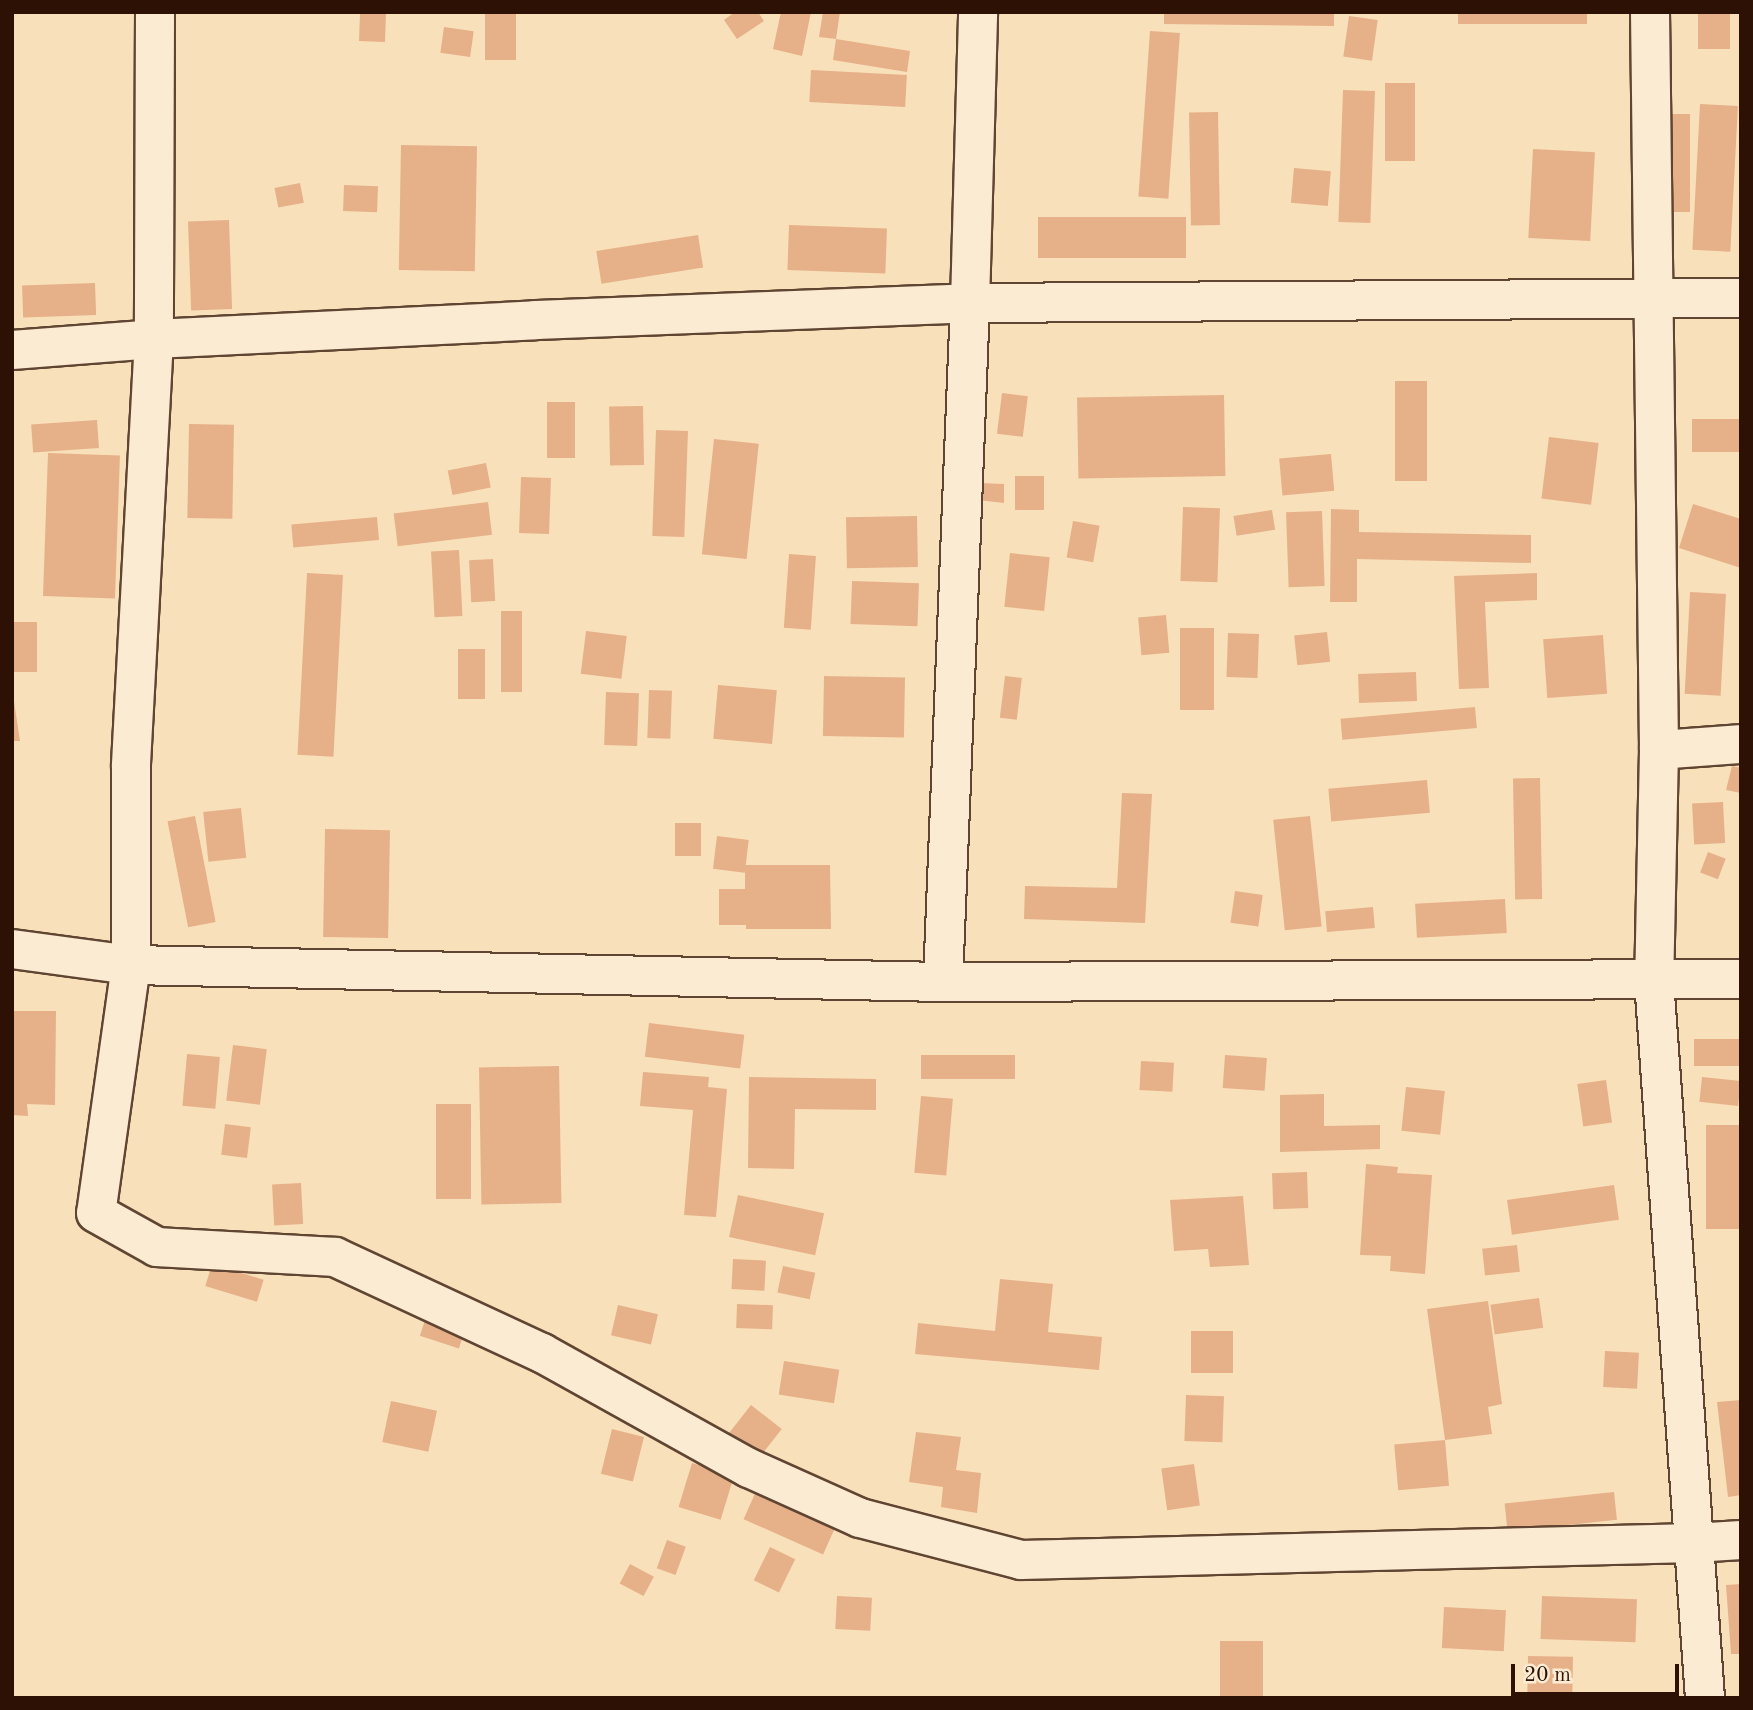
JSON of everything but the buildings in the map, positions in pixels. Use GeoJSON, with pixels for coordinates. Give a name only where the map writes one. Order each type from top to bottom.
{"type":"FeatureCollection","features":[{"type":"Feature","properties":{"kind":"street"},"geometry":{"type":"LineString","coordinates":[[155,12],[155,339],[131,766],[131,965],[96,1213],[158,1247],[335,1258],[541,1353],[749,1468],[860,1518],[1021,1560],[1694,1544],[1741,1540]]}},
{"type":"Feature","properties":{"kind":"street"},"geometry":{"type":"LineString","coordinates":[[943,982],[970,303],[978,12]]}},
{"type":"Feature","properties":{"kind":"street"},"geometry":{"type":"LineString","coordinates":[[1650,12],[1651,300],[1659,750],[1654,980],[1705,1698]]}},
{"type":"Feature","properties":{"kind":"street"},"geometry":{"type":"LineString","coordinates":[[12,350],[155,339],[970,303],[1741,298]]}},
{"type":"Feature","properties":{"kind":"street"},"geometry":{"type":"LineString","coordinates":[[1659,750],[1741,744]]}},
{"type":"Feature","properties":{"kind":"street"},"geometry":{"type":"LineString","coordinates":[[12,949],[131,965],[943,982],[1741,979]]}}]}
